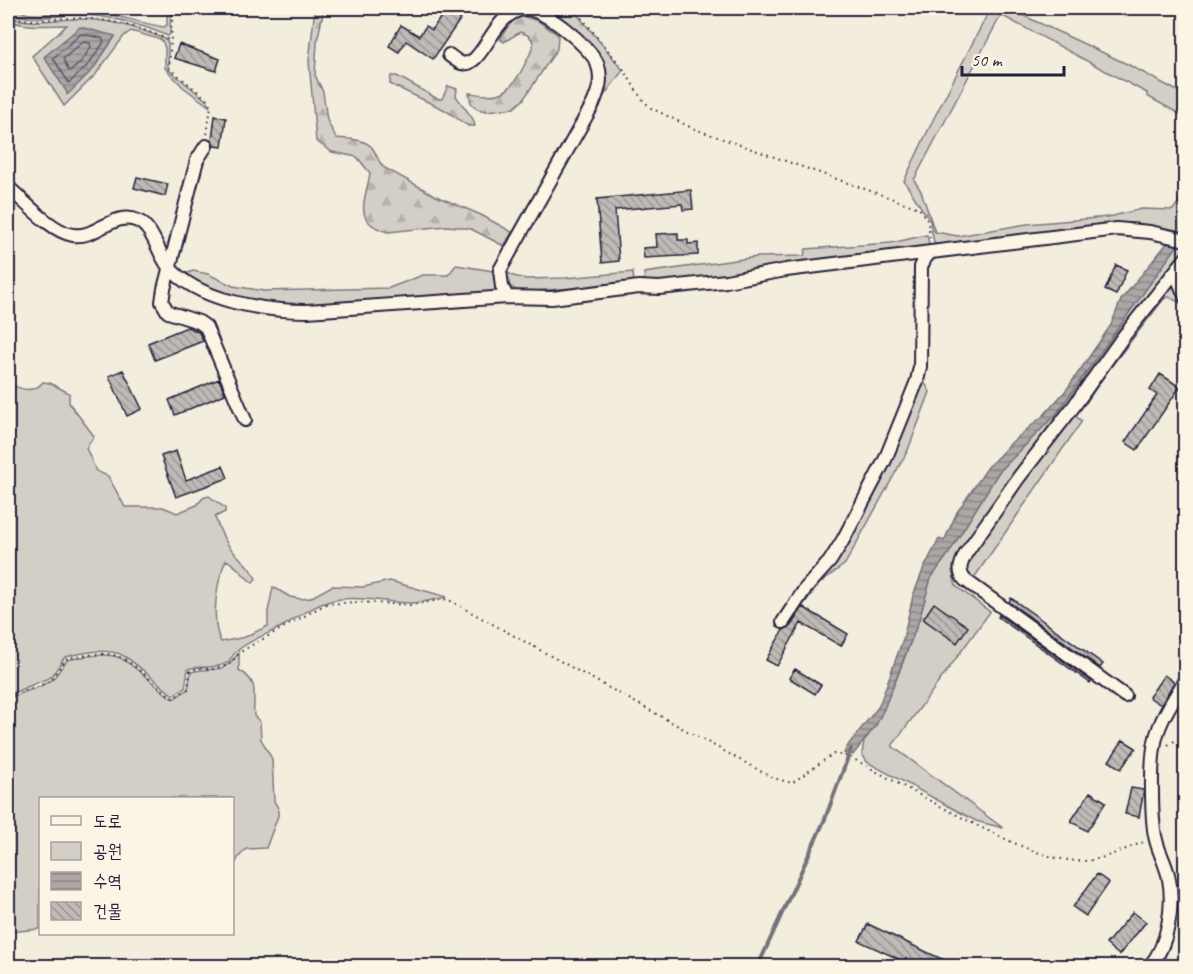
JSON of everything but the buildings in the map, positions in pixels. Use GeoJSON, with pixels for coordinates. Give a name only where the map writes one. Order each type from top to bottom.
{"type":"FeatureCollection","features":[{"type":"Feature","properties":{"kind":"street"},"geometry":{"type":"LineString","coordinates":[[449,56],[461,63],[470,63],[477,58],[500,22],[510,14],[529,8],[547,15],[590,52],[600,73],[599,87],[593,104],[500,270],[502,286],[507,297]]}},
{"type":"Feature","properties":{"kind":"street"},"geometry":{"type":"LineString","coordinates":[[206,146],[197,160],[162,302],[168,312],[199,321],[206,327],[244,420]]}},
{"type":"Feature","properties":{"kind":"street"},"geometry":{"type":"LineString","coordinates":[[8,187],[47,222],[71,235],[86,233],[120,219],[137,220],[144,224],[169,267],[180,277],[213,295],[234,302],[279,311],[318,311],[507,297],[552,298],[639,287],[659,288],[1118,229],[1181,239]]}},
{"type":"Feature","properties":{"kind":"street"},"geometry":{"type":"LineString","coordinates":[[783,622],[805,589],[830,561],[885,460],[918,374],[921,267],[925,258],[932,252]]}},
{"type":"Feature","properties":{"kind":"street"},"geometry":{"type":"LineString","coordinates":[[1125,696],[965,580],[960,574],[960,565],[1019,477],[1185,258]]}},
{"type":"Feature","properties":{"kind":"street"},"geometry":{"type":"LineString","coordinates":[[1175,272],[1185,298]]}},
{"type":"Feature","properties":{"kind":"street"},"geometry":{"type":"LineString","coordinates":[[1150,966],[1163,943],[1171,901],[1169,878],[1155,838],[1152,788],[1153,749],[1160,726],[1185,678]]}},
{"type":"Feature","properties":{"kind":"path"},"geometry":{"type":"LineString","coordinates":[[173,8],[169,68],[207,99],[211,106],[206,146]]}},
{"type":"Feature","properties":{"kind":"path"},"geometry":{"type":"LineString","coordinates":[[574,8],[624,70],[640,98],[651,108],[692,128],[919,208],[928,222],[932,252]]}},
{"type":"Feature","properties":{"kind":"path"},"geometry":{"type":"LineString","coordinates":[[8,15],[41,21],[74,18],[124,24],[152,32],[171,41]]}},
{"type":"Feature","properties":{"kind":"path"},"geometry":{"type":"LineString","coordinates":[[8,697],[41,685],[52,678],[66,659],[116,655],[127,660],[173,698],[188,689],[190,671],[198,668],[220,668],[229,664],[239,653],[261,639],[326,604],[359,602],[411,605],[447,599],[773,778],[792,783],[832,754],[848,756],[971,822],[1012,842],[1051,857],[1080,861],[1109,855],[1155,838]]}},
{"type":"Feature","properties":{"kind":"path"},"geometry":{"type":"LineString","coordinates":[[1154,756],[1185,734]]}},
{"type":"Feature","properties":{"kind":"green space"},"geometry":{"type":"Polygon","coordinates":[[[8,8],[16,8],[28,14],[95,12],[164,27],[167,25],[167,8],[171,8],[170,34],[168,36],[112,18],[77,15],[26,17],[8,13],[8,8]]]}},
{"type":"Feature","properties":{"kind":"green space"},"geometry":{"type":"Polygon","coordinates":[[[315,8],[324,8],[317,42],[315,75],[323,92],[327,120],[336,138],[356,140],[370,145],[383,167],[436,196],[481,215],[512,232],[504,246],[471,229],[446,226],[388,232],[376,228],[369,222],[365,216],[364,201],[370,173],[357,157],[332,152],[316,141],[309,61],[315,8]]]}},
{"type":"Feature","properties":{"kind":"green space"},"geometry":{"type":"Polygon","coordinates":[[[552,8],[572,8],[623,70],[597,105],[601,98],[586,45],[552,8]]]}},
{"type":"Feature","properties":{"kind":"green space"},"geometry":{"type":"Polygon","coordinates":[[[979,8],[1007,8],[1127,64],[1185,95],[1185,117],[1147,96],[1147,93],[1001,15],[914,180],[921,191],[935,232],[958,236],[1027,224],[1109,217],[1141,209],[1173,210],[1185,193],[1184,231],[1133,223],[1108,224],[940,246],[934,243],[930,221],[904,181],[988,13],[979,8]]]}},
{"type":"Feature","properties":{"kind":"green space"},"geometry":{"type":"Polygon","coordinates":[[[8,16],[32,21],[97,20],[132,27],[165,39],[168,43],[168,69],[206,100],[210,107],[183,87],[165,68],[165,48],[162,40],[131,31],[124,36],[96,74],[64,106],[32,56],[67,25],[30,25],[8,20],[8,16]],[[80,27],[67,94],[93,69],[115,37],[80,27]]]}},
{"type":"Feature","properties":{"kind":"green space"},"geometry":{"type":"Polygon","coordinates":[[[522,16],[538,21],[558,35],[557,49],[523,100],[514,108],[486,111],[477,109],[471,103],[469,93],[486,95],[508,89],[521,72],[533,48],[530,37],[520,32],[504,42],[500,39],[511,22],[522,16]]]}},
{"type":"Feature","properties":{"kind":"green space"},"geometry":{"type":"Polygon","coordinates":[[[391,76],[397,76],[436,98],[442,99],[448,86],[457,89],[456,96],[473,119],[475,126],[468,126],[445,110],[390,84],[391,76]]]}},
{"type":"Feature","properties":{"kind":"green space"},"geometry":{"type":"Polygon","coordinates":[[[927,235],[929,243],[927,248],[722,279],[645,283],[644,273],[757,257],[804,256],[806,249],[891,243],[927,235]]]}},
{"type":"Feature","properties":{"kind":"green space"},"geometry":{"type":"Polygon","coordinates":[[[1180,242],[1184,244],[1183,253],[1176,265],[967,543],[952,571],[956,586],[990,612],[892,746],[1003,828],[976,821],[867,762],[862,754],[864,741],[876,725],[897,678],[919,620],[931,578],[998,473],[1057,413],[1180,242]]]}},
{"type":"Feature","properties":{"kind":"green space"},"geometry":{"type":"Polygon","coordinates":[[[456,265],[493,271],[496,288],[493,292],[293,307],[246,301],[211,289],[185,274],[193,271],[208,274],[233,286],[264,291],[389,288],[423,275],[448,275],[456,265]]]}},
{"type":"Feature","properties":{"kind":"green space"},"geometry":{"type":"Polygon","coordinates":[[[503,269],[513,276],[526,279],[633,272],[634,283],[522,292],[508,284],[503,269]]]}},
{"type":"Feature","properties":{"kind":"green space"},"geometry":{"type":"Polygon","coordinates":[[[1176,286],[1185,305],[1169,297],[1164,299],[1105,374],[1086,403],[1083,397],[1166,289],[1176,286]]]}},
{"type":"Feature","properties":{"kind":"green space"},"geometry":{"type":"Polygon","coordinates":[[[922,378],[930,392],[908,450],[845,564],[820,583],[804,604],[800,601],[836,557],[922,378]]]}},
{"type":"Feature","properties":{"kind":"green space"},"geometry":{"type":"Polygon","coordinates":[[[8,382],[26,390],[35,388],[43,382],[50,383],[69,393],[69,403],[94,436],[86,448],[96,471],[108,476],[125,507],[163,507],[177,513],[197,505],[203,498],[209,496],[225,508],[225,512],[215,517],[220,530],[229,547],[249,567],[256,579],[253,583],[226,560],[220,578],[215,612],[221,642],[245,637],[268,626],[273,587],[290,597],[301,599],[310,598],[332,586],[363,587],[390,581],[447,597],[416,603],[345,599],[324,603],[248,643],[224,664],[188,669],[185,688],[173,695],[123,655],[104,651],[65,657],[51,677],[8,695],[8,382]]]}},
{"type":"Feature","properties":{"kind":"green space"},"geometry":{"type":"Polygon","coordinates":[[[1075,416],[1082,421],[971,579],[965,572],[967,558],[1055,436],[1071,417],[1075,416]]]}},
{"type":"Feature","properties":{"kind":"green space"},"geometry":{"type":"Polygon","coordinates":[[[239,653],[239,670],[253,685],[254,716],[260,722],[261,739],[272,759],[274,801],[278,808],[278,816],[266,848],[246,849],[234,867],[234,797],[39,797],[39,929],[8,932],[8,698],[53,679],[67,660],[106,655],[124,660],[173,699],[188,689],[191,672],[221,668],[239,653]]]}},
{"type":"Feature","properties":{"kind":"water"},"geometry":{"type":"Polygon","coordinates":[[[80,27],[115,36],[93,69],[68,94],[44,57],[80,27]]]}},
{"type":"Feature","properties":{"kind":"water"},"geometry":{"type":"Polygon","coordinates":[[[1169,241],[1180,242],[1057,413],[998,473],[931,578],[919,620],[884,709],[876,725],[853,755],[844,753],[879,706],[903,639],[913,596],[939,539],[944,541],[957,512],[988,467],[1012,442],[1044,415],[1067,389],[1111,325],[1121,300],[1169,241]]]}},
{"type":"Feature","properties":{"kind":"waterway"},"geometry":{"type":"LineString","coordinates":[[758,966],[825,819],[851,749]]}}]}
